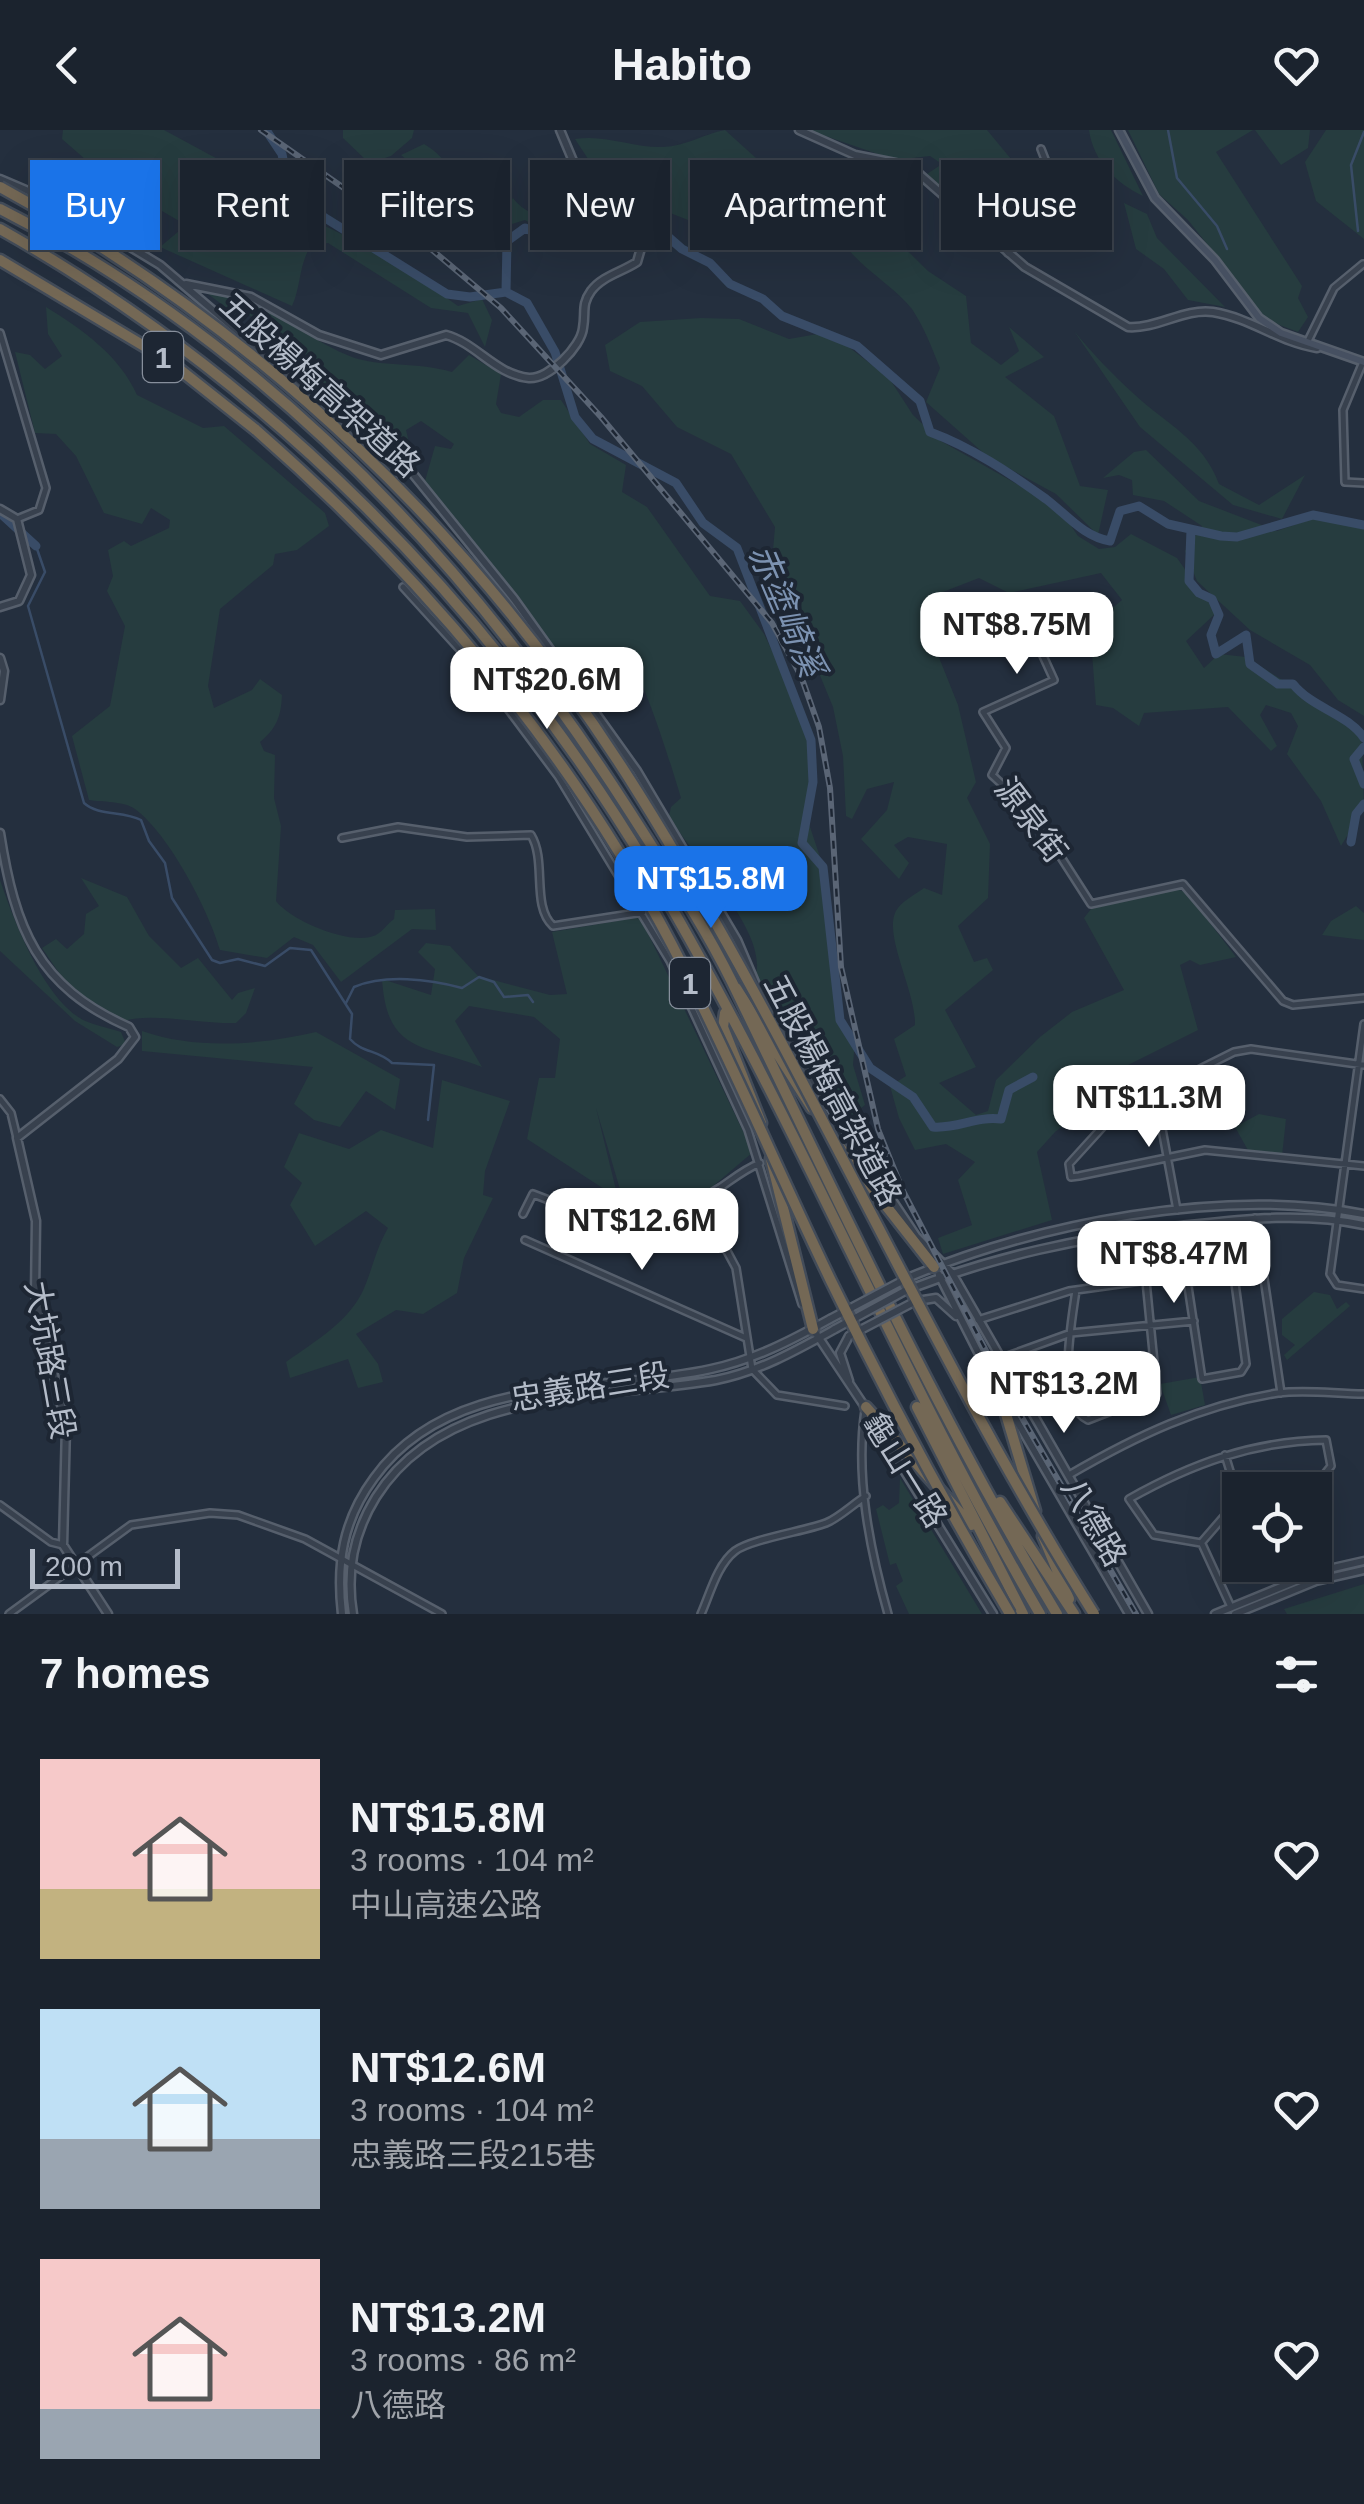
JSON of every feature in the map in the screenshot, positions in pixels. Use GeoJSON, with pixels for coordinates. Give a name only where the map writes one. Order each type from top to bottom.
{"type":"FeatureCollection","features":[{"type":"Feature","properties":{"kind":"highway","name":"五股楊梅高架道路"},"geometry":{"type":"LineString","coordinates":[[0,187],[70,226],[190,304],[359,444],[463,555],[552,668],[637,790],[715,919],[966,1398],[1094,1614]]}},
{"type":"Feature","properties":{"kind":"highway","name":"1"},"geometry":{"type":"LineString","coordinates":[[0,208],[160,306],[235,362],[343,456],[434,549],[506,636],[604,771],[734,986],[935,1392],[1058,1614]]}},
{"type":"Feature","properties":{"kind":"highway","name":"1"},"geometry":{"type":"LineString","coordinates":[[0,229],[82,279],[205,367],[290,435],[386,525],[491,645],[582,766],[650,871],[900,1360],[1040,1614]]}},
{"type":"Feature","properties":{"kind":"highway","name":"1"},"geometry":{"type":"LineString","coordinates":[[0,260],[170,361],[342,505],[434,603],[547,746],[671,944],[876,1372],[1010,1614]]}},
{"type":"Feature","properties":{"kind":"highway"},"geometry":{"type":"LineString","coordinates":[[734,986],[743,994],[817,1116],[939,1269]]}},
{"type":"Feature","properties":{"kind":"highway"},"geometry":{"type":"LineString","coordinates":[[725,1012],[723,1027],[756,1106],[816,1334]]}},
{"type":"Feature","properties":{"kind":"highway"},"geometry":{"type":"LineString","coordinates":[[900,1360],[903,1378],[1023,1614]]}},
{"type":"Feature","properties":{"kind":"highway"},"geometry":{"type":"LineString","coordinates":[[1008,1376],[1004,1399],[1043,1536],[1075,1614]]}},
{"type":"Feature","properties":{"kind":"highway"},"geometry":{"type":"LineString","coordinates":[[935,1392],[1075,1614]]}},
{"type":"Feature","properties":{"kind":"highway"},"geometry":{"type":"LineString","coordinates":[[862,1402],[985,1541]]}},
{"type":"Feature","properties":{"kind":"main road"},"geometry":{"type":"LineString","coordinates":[[1118,130],[1150,190],[1215,260],[1247,304],[1281,334],[1363,362]]}},
{"type":"Feature","properties":{"kind":"street"},"geometry":{"type":"LineString","coordinates":[[184,284],[251,297],[319,335],[381,355],[446,335],[511,373],[529,378],[554,368],[584,330],[586,298],[595,286],[636,262],[648,224],[590,183],[572,161],[560,130]]}},
{"type":"Feature","properties":{"kind":"street"},"geometry":{"type":"LineString","coordinates":[[799,130],[855,156],[910,166],[1026,267],[1128,328],[1195,312],[1214,312],[1242,319],[1286,343],[1306,344],[1334,288],[1363,264]]}},
{"type":"Feature","properties":{"kind":"street"},"geometry":{"type":"LineString","coordinates":[[1008,253],[1058,190],[1041,149]]}},
{"type":"Feature","properties":{"kind":"street"},"geometry":{"type":"LineString","coordinates":[[0,179],[100,227],[184,284],[285,372],[328,405],[361,421],[409,469],[514,598],[599,716],[696,869],[737,940],[753,980],[823,1098],[939,1269],[1057,1230],[1177,1212],[1254,1206],[1364,1214]]}},
{"type":"Feature","properties":{"kind":"street"},"geometry":{"type":"LineString","coordinates":[[0,333],[46,488],[40,510],[17,523]]}},
{"type":"Feature","properties":{"kind":"street"},"geometry":{"type":"LineString","coordinates":[[1363,362],[1342,410],[1345,482],[1364,484]]}},
{"type":"Feature","properties":{"kind":"street"},"geometry":{"type":"LineString","coordinates":[[0,509],[17,523],[27,553],[29,586],[19,601],[0,606]]}},
{"type":"Feature","properties":{"kind":"street"},"geometry":{"type":"LineString","coordinates":[[403,587],[462,650],[522,726],[643,912],[714,1050],[760,1162],[816,1334]]}},
{"type":"Feature","properties":{"kind":"street","name":"源泉街"},"geometry":{"type":"LineString","coordinates":[[1034,636],[1054,680],[983,712],[1006,748],[992,775],[1032,812],[1091,904],[1183,884],[1283,1001],[1294,1005],[1364,998]]}},
{"type":"Feature","properties":{"kind":"street"},"geometry":{"type":"LineString","coordinates":[[0,658],[4,671],[0,700]]}},
{"type":"Feature","properties":{"kind":"street"},"geometry":{"type":"LineString","coordinates":[[342,838],[398,827],[467,837],[531,835],[540,850],[543,915],[553,926],[643,912]]}},
{"type":"Feature","properties":{"kind":"street"},"geometry":{"type":"LineString","coordinates":[[0,834],[16,910],[43,962],[68,994],[129,1027],[135,1037],[128,1050],[16,1138]]}},
{"type":"Feature","properties":{"kind":"street"},"geometry":{"type":"LineString","coordinates":[[1364,1024],[1361,1065],[1336,1210],[1330,1279],[1336,1285],[1364,1289]]}},
{"type":"Feature","properties":{"kind":"street"},"geometry":{"type":"LineString","coordinates":[[1361,1065],[1251,1049],[1234,1052],[1118,1110],[1070,1164],[1071,1177],[1205,1150],[1364,1166]]}},
{"type":"Feature","properties":{"kind":"street"},"geometry":{"type":"LineString","coordinates":[[1160,1090],[1157,1102],[1202,1380],[1245,1369],[1234,1276],[1188,1282]]}},
{"type":"Feature","properties":{"kind":"street","name":"大坑路三段"},"geometry":{"type":"LineString","coordinates":[[0,1099],[11,1112],[36,1222],[36,1296],[66,1426],[63,1545]]}},
{"type":"Feature","properties":{"kind":"street"},"geometry":{"type":"LineString","coordinates":[[523,1214],[533,1194],[599,1220],[630,1217],[648,1222],[721,1187],[760,1162]]}},
{"type":"Feature","properties":{"kind":"street"},"geometry":{"type":"LineString","coordinates":[[721,1187],[714,1227],[736,1268],[752,1370],[777,1396],[845,1406]]}},
{"type":"Feature","properties":{"kind":"street"},"geometry":{"type":"LineString","coordinates":[[1255,1216],[1281,1393]]}},
{"type":"Feature","properties":{"kind":"street"},"geometry":{"type":"LineString","coordinates":[[952,1273],[1059,1242],[1255,1216],[1364,1225]]}},
{"type":"Feature","properties":{"kind":"street"},"geometry":{"type":"LineString","coordinates":[[524,1240],[746,1338]]}},
{"type":"Feature","properties":{"kind":"street","name":"八德路"},"geometry":{"type":"LineString","coordinates":[[939,1269],[952,1273],[1148,1614]]}},
{"type":"Feature","properties":{"kind":"street","name":"八德路"},"geometry":{"type":"LineString","coordinates":[[939,1269],[1004,1399],[1129,1614]]}},
{"type":"Feature","properties":{"kind":"street","name":"忠義路三段"},"geometry":{"type":"LineString","coordinates":[[352,1614],[351,1561],[366,1513],[392,1473],[420,1448],[465,1422],[530,1406],[719,1379],[752,1370],[816,1334],[830,1320],[900,1282],[939,1269]]}},
{"type":"Feature","properties":{"kind":"street","name":"忠義路三段"},"geometry":{"type":"LineString","coordinates":[[339,1557],[362,1494],[398,1448],[452,1414],[527,1395],[707,1370],[749,1358],[834,1329],[939,1269]]}},
{"type":"Feature","properties":{"kind":"street"},"geometry":{"type":"LineString","coordinates":[[978,1320],[1076,1290],[1162,1278]]}},
{"type":"Feature","properties":{"kind":"street"},"geometry":{"type":"LineString","coordinates":[[1076,1290],[1067,1364],[1078,1413],[1088,1420],[1157,1393],[1146,1280]]}},
{"type":"Feature","properties":{"kind":"street"},"geometry":{"type":"LineString","coordinates":[[888,1614],[872,1552],[862,1402],[840,1352],[849,1336],[912,1303],[936,1298],[964,1324]]}},
{"type":"Feature","properties":{"kind":"street"},"geometry":{"type":"LineString","coordinates":[[999,1359],[1071,1333],[1194,1321]]}},
{"type":"Feature","properties":{"kind":"street","name":"龜山一路"},"geometry":{"type":"LineString","coordinates":[[816,1334],[992,1614]]}},
{"type":"Feature","properties":{"kind":"street"},"geometry":{"type":"LineString","coordinates":[[1066,1476],[1174,1418],[1281,1393],[1364,1394]]}},
{"type":"Feature","properties":{"kind":"street"},"geometry":{"type":"LineString","coordinates":[[527,1395],[530,1406]]}},
{"type":"Feature","properties":{"kind":"street"},"geometry":{"type":"LineString","coordinates":[[1201,1543],[1154,1534],[1129,1499],[1176,1472],[1225,1455],[1287,1441],[1326,1440],[1331,1466],[1326,1472]]}},
{"type":"Feature","properties":{"kind":"street"},"geometry":{"type":"LineString","coordinates":[[1225,1455],[1231,1472]]}},
{"type":"Feature","properties":{"kind":"street"},"geometry":{"type":"LineString","coordinates":[[700,1614],[722,1567],[734,1552],[746,1544],[782,1538],[804,1526],[825,1523],[866,1496]]}},
{"type":"Feature","properties":{"kind":"street"},"geometry":{"type":"LineString","coordinates":[[0,1506],[51,1542],[63,1545],[108,1614]]}},
{"type":"Feature","properties":{"kind":"street"},"geometry":{"type":"LineString","coordinates":[[9,1614],[130,1525],[210,1513],[264,1522],[351,1561],[442,1614]]}},
{"type":"Feature","properties":{"kind":"street"},"geometry":{"type":"LineString","coordinates":[[1201,1543],[1222,1518]]}},
{"type":"Feature","properties":{"kind":"street"},"geometry":{"type":"LineString","coordinates":[[1201,1543],[1233,1610]]}},
{"type":"Feature","properties":{"kind":"street"},"geometry":{"type":"LineString","coordinates":[[339,1557],[342,1614]]}},
{"type":"Feature","properties":{"kind":"street"},"geometry":{"type":"LineString","coordinates":[[1332,1571],[1364,1561]]}},
{"type":"Feature","properties":{"kind":"street"},"geometry":{"type":"LineString","coordinates":[[1332,1574],[1364,1570]]}},
{"type":"Feature","properties":{"kind":"street"},"geometry":{"type":"LineString","coordinates":[[1215,1614],[1303,1582]]}},
{"type":"Feature","properties":{"kind":"green space"},"geometry":{"type":"Polygon","coordinates":[[[63,130],[164,130],[219,160],[180,160],[180,221],[160,210],[160,160],[86,160],[62,139],[63,130]]]}},
{"type":"Feature","properties":{"kind":"green space"},"geometry":{"type":"Polygon","coordinates":[[[343,130],[414,130],[412,138],[391,156],[378,160],[366,160],[343,138],[343,130]]]}},
{"type":"Feature","properties":{"kind":"green space"},"geometry":{"type":"Polygon","coordinates":[[[725,130],[758,160],[690,160],[690,221],[670,213],[670,160],[589,160],[575,139],[598,138],[663,147],[725,130]]]}},
{"type":"Feature","properties":{"kind":"green space"},"geometry":{"type":"Polygon","coordinates":[[[808,130],[987,130],[1011,159],[941,160],[941,163],[930,156],[895,160],[808,130]]]}},
{"type":"Feature","properties":{"kind":"green space"},"geometry":{"type":"Polygon","coordinates":[[[1089,130],[1111,130],[1143,196],[1112,174],[1112,160],[1100,160],[1089,130]]]}},
{"type":"Feature","properties":{"kind":"green space"},"geometry":{"type":"Polygon","coordinates":[[[1128,130],[1253,130],[1216,152],[1302,286],[1298,298],[1308,317],[1298,332],[1267,320],[1188,220],[1159,194],[1128,130]]]}},
{"type":"Feature","properties":{"kind":"green space"},"geometry":{"type":"Polygon","coordinates":[[[1255,130],[1310,130],[1308,148],[1281,165],[1255,130]]]}},
{"type":"Feature","properties":{"kind":"green space"},"geometry":{"type":"Polygon","coordinates":[[[1326,130],[1364,130],[1364,239],[1316,201],[1305,162],[1326,130]]]}},
{"type":"Feature","properties":{"kind":"green space"},"geometry":{"type":"Polygon","coordinates":[[[424,144],[443,160],[407,160],[401,155],[424,144]]]}},
{"type":"Feature","properties":{"kind":"green space"},"geometry":{"type":"Polygon","coordinates":[[[941,165],[941,186],[927,174],[941,165]]]}},
{"type":"Feature","properties":{"kind":"green space"},"geometry":{"type":"Polygon","coordinates":[[[513,198],[530,212],[530,223],[525,220],[510,225],[513,198]]]}},
{"type":"Feature","properties":{"kind":"green space"},"geometry":{"type":"Polygon","coordinates":[[[1124,203],[1147,214],[1157,238],[1225,307],[1188,300],[1164,269],[1136,249],[1124,203]]]}},
{"type":"Feature","properties":{"kind":"green space"},"geometry":{"type":"Polygon","coordinates":[[[324,225],[344,235],[344,250],[374,250],[458,306],[482,299],[492,320],[485,347],[468,313],[431,308],[324,244],[324,225]]]}},
{"type":"Feature","properties":{"kind":"green space"},"geometry":{"type":"Polygon","coordinates":[[[180,230],[180,250],[309,250],[292,306],[160,247],[180,230]]]}},
{"type":"Feature","properties":{"kind":"green space"},"geometry":{"type":"Polygon","coordinates":[[[849,250],[907,250],[928,271],[966,296],[971,343],[1001,365],[1019,351],[1009,327],[1044,357],[1005,377],[1054,416],[1080,486],[1108,490],[1098,535],[1056,494],[988,457],[926,402],[940,368],[920,323],[905,301],[849,250]]]}},
{"type":"Feature","properties":{"kind":"green space"},"geometry":{"type":"Polygon","coordinates":[[[204,291],[244,301],[363,360],[452,372],[469,355],[501,374],[496,404],[501,413],[519,417],[543,400],[561,400],[590,444],[626,465],[622,492],[647,507],[710,596],[740,601],[764,634],[794,696],[813,757],[808,821],[821,860],[839,975],[837,1018],[855,1040],[853,1065],[865,1105],[846,1120],[821,1081],[833,1068],[827,1051],[800,1016],[790,1020],[789,1030],[756,974],[756,956],[739,915],[669,816],[671,807],[681,798],[655,717],[628,657],[621,649],[576,663],[580,670],[572,674],[425,481],[435,446],[451,449],[454,444],[421,421],[406,430],[415,468],[370,420],[271,348],[282,337],[249,315],[240,318],[204,291]]]}},
{"type":"Feature","properties":{"kind":"green space"},"geometry":{"type":"Polygon","coordinates":[[[46,307],[110,356],[137,395],[203,428],[224,426],[325,513],[329,526],[297,550],[275,554],[273,565],[220,609],[208,686],[214,708],[252,690],[260,679],[282,695],[277,721],[260,742],[264,751],[275,755],[274,798],[281,826],[276,901],[284,909],[323,930],[366,938],[378,934],[394,919],[395,910],[435,909],[436,930],[412,929],[341,982],[313,945],[294,937],[267,958],[220,950],[186,874],[148,821],[125,804],[89,800],[72,736],[110,706],[125,626],[107,591],[113,576],[108,550],[124,541],[131,546],[169,528],[170,520],[151,508],[142,524],[104,513],[76,456],[56,434],[35,433],[15,352],[30,355],[45,369],[62,356],[48,334],[46,307]]]}},
{"type":"Feature","properties":{"kind":"green space"},"geometry":{"type":"Polygon","coordinates":[[[739,319],[789,339],[829,332],[889,378],[913,415],[939,440],[1059,508],[1078,536],[1099,549],[1115,547],[1131,534],[1177,558],[1216,613],[1186,641],[1204,668],[1219,654],[1246,657],[1350,723],[1362,743],[1364,808],[1341,846],[1321,801],[1287,754],[1298,726],[1291,713],[1266,705],[1260,715],[1277,746],[1271,751],[1228,707],[1144,713],[1139,726],[1113,708],[1096,705],[1090,627],[1122,600],[1101,573],[1009,593],[979,578],[930,597],[924,620],[958,705],[976,782],[967,798],[990,844],[988,898],[958,926],[974,962],[987,958],[993,970],[945,1010],[976,1067],[939,1083],[976,1115],[988,1111],[996,1080],[1040,1037],[1072,1012],[1124,990],[1084,918],[1091,909],[1177,889],[1187,893],[1236,957],[1200,965],[1190,960],[1180,965],[1198,1030],[1128,1065],[1128,1075],[1055,1132],[1037,1152],[1052,1220],[943,1254],[938,1238],[972,1225],[958,1180],[975,1162],[946,1144],[915,1150],[899,1118],[890,1086],[906,1076],[894,1039],[915,1025],[893,931],[894,918],[901,905],[924,888],[942,895],[947,844],[908,837],[894,845],[909,863],[899,879],[861,839],[887,810],[894,782],[867,789],[852,819],[846,816],[843,756],[833,707],[814,661],[782,615],[771,573],[775,527],[731,454],[677,427],[642,386],[610,371],[605,345],[640,322],[739,319]]]}},
{"type":"Feature","properties":{"kind":"green space"},"geometry":{"type":"Polygon","coordinates":[[[1074,331],[1126,386],[1194,444],[1219,484],[1259,505],[1305,475],[1282,519],[1233,505],[1140,427],[1074,331]]]}},
{"type":"Feature","properties":{"kind":"green space"},"geometry":{"type":"Polygon","coordinates":[[[1146,450],[1199,501],[1277,531],[1314,518],[1364,529],[1364,716],[1338,700],[1310,665],[1250,630],[1197,581],[1185,551],[1202,526],[1164,501],[1133,495],[1132,480],[1119,475],[1103,478],[1134,452],[1146,450]]]}},
{"type":"Feature","properties":{"kind":"green space"},"geometry":{"type":"Polygon","coordinates":[[[81,878],[127,897],[149,936],[181,968],[198,958],[232,1000],[238,993],[255,988],[246,1013],[236,1023],[148,1018],[124,1021],[68,986],[42,948],[56,939],[67,949],[84,934],[86,914],[99,906],[81,878]]]}},
{"type":"Feature","properties":{"kind":"green space"},"geometry":{"type":"Polygon","coordinates":[[[0,880],[32,957],[55,995],[83,1020],[121,1032],[126,1044],[117,1047],[75,1021],[0,951],[0,880]]]}},
{"type":"Feature","properties":{"kind":"green space"},"geometry":{"type":"Polygon","coordinates":[[[1356,906],[1364,913],[1364,940],[1322,935],[1331,921],[1356,906]]]}},
{"type":"Feature","properties":{"kind":"green space"},"geometry":{"type":"Polygon","coordinates":[[[640,917],[753,1152],[705,1193],[640,1219],[622,1196],[596,1108],[618,1198],[527,1139],[539,1078],[555,1078],[560,1039],[534,1017],[469,1006],[455,1021],[482,1067],[426,1049],[400,1034],[391,1021],[382,979],[431,995],[435,969],[418,952],[426,943],[450,946],[478,976],[550,995],[567,994],[552,932],[640,917]]]}},
{"type":"Feature","properties":{"kind":"green space"},"geometry":{"type":"Polygon","coordinates":[[[142,1031],[184,1041],[228,1044],[316,1032],[400,1079],[395,1110],[366,1091],[340,1127],[314,1120],[294,1104],[313,1067],[142,1051],[142,1031]]]}},
{"type":"Feature","properties":{"kind":"green space"},"geometry":{"type":"Polygon","coordinates":[[[442,1080],[510,1101],[485,1171],[483,1195],[493,1198],[464,1258],[457,1293],[423,1314],[396,1310],[356,1334],[378,1364],[383,1382],[358,1388],[348,1359],[290,1378],[286,1362],[331,1329],[359,1298],[388,1228],[366,1211],[315,1246],[290,1205],[302,1183],[284,1167],[299,1133],[349,1149],[381,1130],[433,1148],[442,1080]]]}},
{"type":"Feature","properties":{"kind":"green space"},"geometry":{"type":"Polygon","coordinates":[[[1259,1114],[1286,1119],[1282,1156],[1249,1152],[1235,1127],[1259,1114]]]}},
{"type":"Feature","properties":{"kind":"green space"},"geometry":{"type":"Polygon","coordinates":[[[1314,1292],[1330,1295],[1337,1309],[1346,1302],[1350,1306],[1287,1360],[1284,1355],[1295,1345],[1282,1335],[1282,1319],[1314,1292]]]}},
{"type":"Feature","properties":{"kind":"green space"},"geometry":{"type":"Polygon","coordinates":[[[1200,1377],[1205,1405],[1171,1415],[1160,1384],[1200,1377]]]}},
{"type":"Feature","properties":{"kind":"green space"},"geometry":{"type":"Polygon","coordinates":[[[900,1478],[982,1614],[909,1614],[896,1586],[903,1581],[896,1563],[890,1565],[876,1509],[883,1505],[889,1510],[899,1503],[900,1478]]]}},
{"type":"Feature","properties":{"kind":"green space"},"geometry":{"type":"Polygon","coordinates":[[[1364,1584],[1364,1614],[1287,1614],[1284,1609],[1364,1584]]]}},
{"type":"Feature","properties":{"kind":"waterway","name":"赤塗崎溪"},"geometry":{"type":"LineString","coordinates":[[266,130],[282,154],[290,196],[447,294],[470,297],[506,292],[527,303],[555,352],[575,417],[593,439],[676,483],[703,523],[737,548],[811,740],[813,782],[802,843],[823,867],[840,1020],[870,1068],[913,1097],[933,1127],[1001,1119],[1009,1090],[1033,1077]]}},
{"type":"Feature","properties":{"kind":"waterway"},"geometry":{"type":"LineString","coordinates":[[1168,130],[1177,178],[1217,226],[1227,249]]}},
{"type":"Feature","properties":{"kind":"waterway"},"geometry":{"type":"LineString","coordinates":[[1358,231],[1351,165],[1364,132]]}},
{"type":"Feature","properties":{"kind":"waterway"},"geometry":{"type":"LineString","coordinates":[[506,292],[507,241],[525,228],[569,247],[586,244],[612,221],[624,218],[666,235],[682,249],[710,263],[730,284],[763,299],[782,316],[857,346],[920,401],[930,432],[1004,470],[1101,539],[1110,541],[1120,511],[1139,506],[1168,524],[1221,536],[1237,537],[1313,515],[1364,525]]}},
{"type":"Feature","properties":{"kind":"waterway"},"geometry":{"type":"LineString","coordinates":[[0,513],[36,546]]}},
{"type":"Feature","properties":{"kind":"waterway"},"geometry":{"type":"LineString","coordinates":[[1191,530],[1189,581],[1199,593],[1212,599],[1219,615],[1211,635],[1216,654],[1246,635],[1250,664],[1278,684],[1293,684],[1364,738]]}},
{"type":"Feature","properties":{"kind":"waterway"},"geometry":{"type":"LineString","coordinates":[[36,546],[45,572],[28,606],[84,803],[96,810],[141,820],[149,841],[165,863],[172,898],[212,960],[220,963],[238,959],[265,966],[290,948],[311,950],[352,1014],[350,1039],[355,1044],[392,1063],[434,1065],[428,1120]]}},
{"type":"Feature","properties":{"kind":"waterway"},"geometry":{"type":"LineString","coordinates":[[1364,747],[1354,759],[1364,784]]}},
{"type":"Feature","properties":{"kind":"waterway"},"geometry":{"type":"LineString","coordinates":[[1351,842],[1356,814],[1364,804]]}},
{"type":"Feature","properties":{"kind":"waterway"},"geometry":{"type":"LineString","coordinates":[[346,1003],[354,987],[379,980],[407,979],[462,988],[479,977],[494,982],[504,997],[528,995],[533,1002]]}},
{"type":"Feature","properties":{"kind":"railway"},"geometry":{"type":"LineString","coordinates":[[261,130],[431,249],[501,308],[601,417],[772,623],[801,676],[819,727],[830,788],[841,967],[878,1129],[903,1191],[1010,1397],[1136,1614]]}}]}
